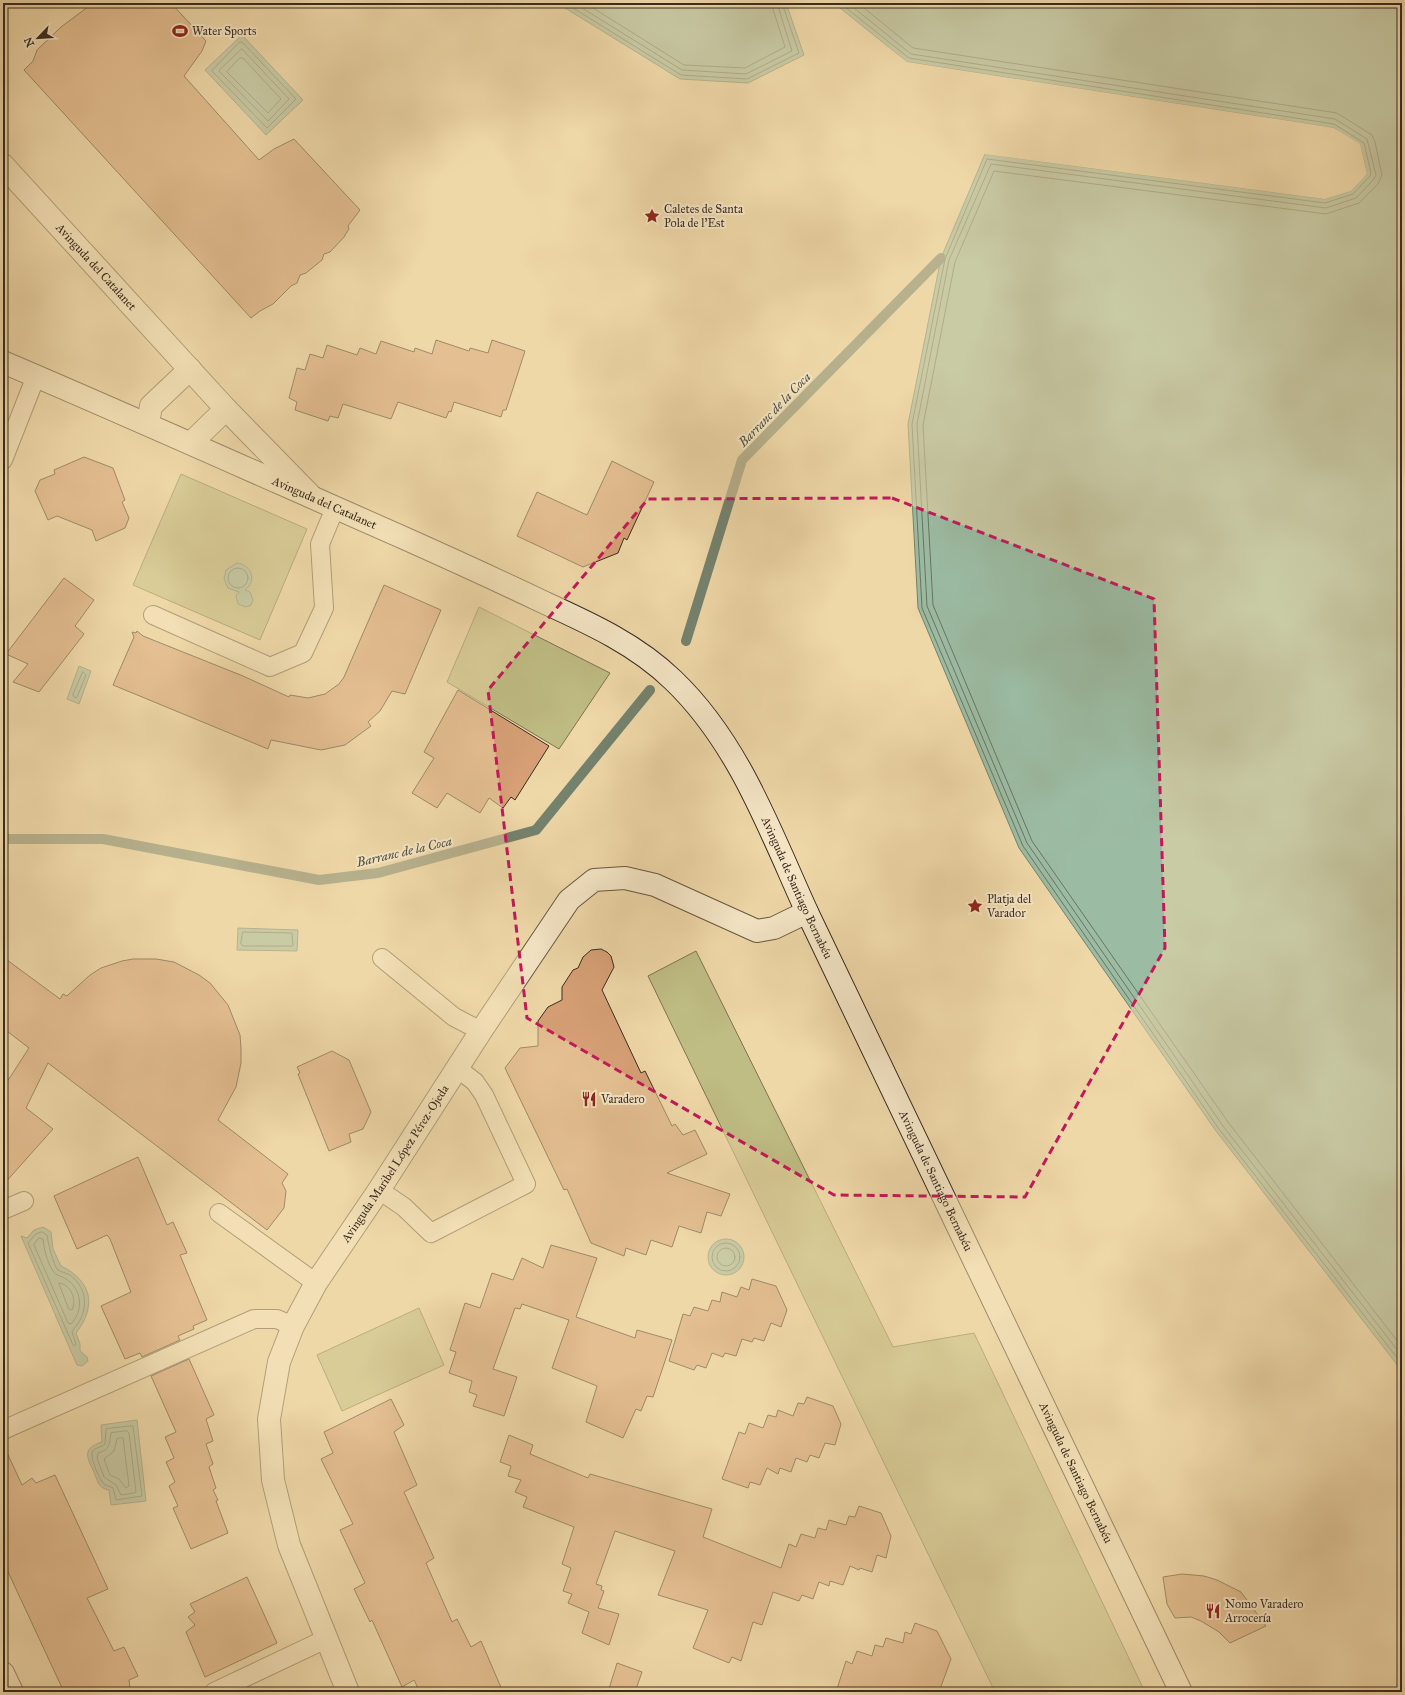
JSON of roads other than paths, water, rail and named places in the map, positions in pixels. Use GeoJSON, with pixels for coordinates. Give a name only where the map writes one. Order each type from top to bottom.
{"type":"FeatureCollection","features":[{"type":"Feature","properties":{"kind":"street","name":"Avinguda del Catalanet"},"geometry":{"type":"LineString","coordinates":[[3,165],[226,409],[311,496]]}},
{"type":"Feature","properties":{"kind":"street","name":"Avinguda del Catalanet"},"geometry":{"type":"LineString","coordinates":[[3,362],[148,423],[465,565],[612,634],[640,653]]}},
{"type":"Feature","properties":{"kind":"street"},"geometry":{"type":"LineString","coordinates":[[148,423],[151,406],[190,369]]}},
{"type":"Feature","properties":{"kind":"street"},"geometry":{"type":"LineString","coordinates":[[191,443],[226,409]]}},
{"type":"Feature","properties":{"kind":"street","name":"Avinguda de Santiago Bernabéu"},"geometry":{"type":"LineString","coordinates":[[640,653],[673,680],[719,732],[754,795],[807,912],[1181,1692]]}},
{"type":"Feature","properties":{"kind":"street","name":"Avinguda Maribel López Pérez-Ojeda"},"geometry":{"type":"LineString","coordinates":[[348,1692],[289,1545],[273,1480],[269,1419],[279,1362],[293,1326],[316,1283],[379,1190],[481,1031],[570,900],[594,880],[625,878],[655,885],[757,931],[774,928],[807,912]]}},
{"type":"Feature","properties":{"kind":"street"},"geometry":{"type":"LineString","coordinates":[[3,1673],[12,1692]]}},
{"type":"Feature","properties":{"kind":"lane"},"geometry":{"type":"LineString","coordinates":[[3,460],[36,376]]}},
{"type":"Feature","properties":{"kind":"lane"},"geometry":{"type":"LineString","coordinates":[[153,615],[270,667],[303,653],[324,608],[320,544],[335,508]]}},
{"type":"Feature","properties":{"kind":"lane"},"geometry":{"type":"LineString","coordinates":[[382,958],[454,1017],[481,1031]]}},
{"type":"Feature","properties":{"kind":"lane"},"geometry":{"type":"LineString","coordinates":[[379,1190],[404,1207],[431,1233],[526,1184],[484,1095],[475,1082],[457,1068]]}},
{"type":"Feature","properties":{"kind":"lane"},"geometry":{"type":"LineString","coordinates":[[3,1210],[24,1201]]}},
{"type":"Feature","properties":{"kind":"lane"},"geometry":{"type":"LineString","coordinates":[[219,1214],[316,1283]]}},
{"type":"Feature","properties":{"kind":"lane"},"geometry":{"type":"LineString","coordinates":[[3,1430],[254,1319],[277,1319],[293,1326]]}},
{"type":"Feature","properties":{"kind":"lane"},"geometry":{"type":"LineString","coordinates":[[214,1692],[326,1639]]}},
{"type":"Feature","properties":{"kind":"water"},"geometry":{"type":"Polygon","coordinates":[[[557,3],[786,3],[804,55],[748,83],[680,79],[557,3]]]}},
{"type":"Feature","properties":{"kind":"water"},"geometry":{"type":"Polygon","coordinates":[[[834,3],[1402,3],[1402,1371],[1216,1131],[1019,848],[918,608],[908,424],[941,258],[985,154],[1325,199],[1351,191],[1367,174],[1360,145],[1334,128],[907,62],[834,3]]]}},
{"type":"Feature","properties":{"kind":"water"},"geometry":{"type":"Polygon","coordinates":[[[242,35],[303,100],[266,135],[205,70],[242,35]]]}},
{"type":"Feature","properties":{"kind":"water"},"geometry":{"type":"Polygon","coordinates":[[[237,563],[242,564],[249,570],[252,578],[249,586],[245,590],[250,592],[253,600],[251,605],[246,607],[238,604],[236,596],[239,592],[228,588],[224,579],[226,570],[237,563]]]}},
{"type":"Feature","properties":{"kind":"water"},"geometry":{"type":"Polygon","coordinates":[[[79,666],[91,671],[79,704],[67,699],[79,666]]]}},
{"type":"Feature","properties":{"kind":"water"},"geometry":{"type":"Polygon","coordinates":[[[238,928],[298,930],[297,951],[237,950],[238,928]]]}},
{"type":"Feature","properties":{"kind":"water"},"geometry":{"type":"Polygon","coordinates":[[[43,1227],[51,1232],[53,1249],[61,1266],[79,1279],[85,1287],[88,1295],[89,1304],[87,1313],[83,1323],[76,1333],[80,1344],[80,1351],[87,1357],[88,1361],[82,1366],[77,1365],[21,1236],[27,1238],[34,1230],[43,1227]]]}},
{"type":"Feature","properties":{"kind":"water"},"geometry":{"type":"Polygon","coordinates":[[[730,1239],[739,1244],[743,1250],[743,1264],[739,1270],[730,1275],[722,1275],[713,1270],[709,1264],[708,1253],[713,1244],[719,1240],[730,1239]]]}},
{"type":"Feature","properties":{"kind":"water"},"geometry":{"type":"Polygon","coordinates":[[[137,1420],[146,1501],[111,1505],[109,1490],[105,1489],[98,1483],[89,1461],[88,1453],[92,1447],[102,1442],[101,1425],[137,1420]]]}},
{"type":"Feature","properties":{"kind":"waterway","name":"Barranc de la Coca"},"geometry":{"type":"LineString","coordinates":[[686,641],[742,460],[941,258]]}},
{"type":"Feature","properties":{"kind":"waterway","name":"Barranc de la Coca"},"geometry":{"type":"LineString","coordinates":[[3,839],[103,839],[319,880],[378,873],[536,830],[650,690]]}},
{"type":"Feature","properties":{"kind":"place","name":"Water Sports"},"geometry":{"type":"Point","coordinates":[180,31]}},
{"type":"Feature","properties":{"kind":"place","name":"Caletes de Santa Pola de l'Est"},"geometry":{"type":"Point","coordinates":[652,216]}},
{"type":"Feature","properties":{"kind":"place","name":"Platja del Varador"},"geometry":{"type":"Point","coordinates":[975,906]}},
{"type":"Feature","properties":{"kind":"place","name":"Varadero"},"geometry":{"type":"Point","coordinates":[589,1099]}},
{"type":"Feature","properties":{"kind":"place","name":"Nomo Varadero Arrocería"},"geometry":{"type":"Point","coordinates":[1213,1611]}}]}
